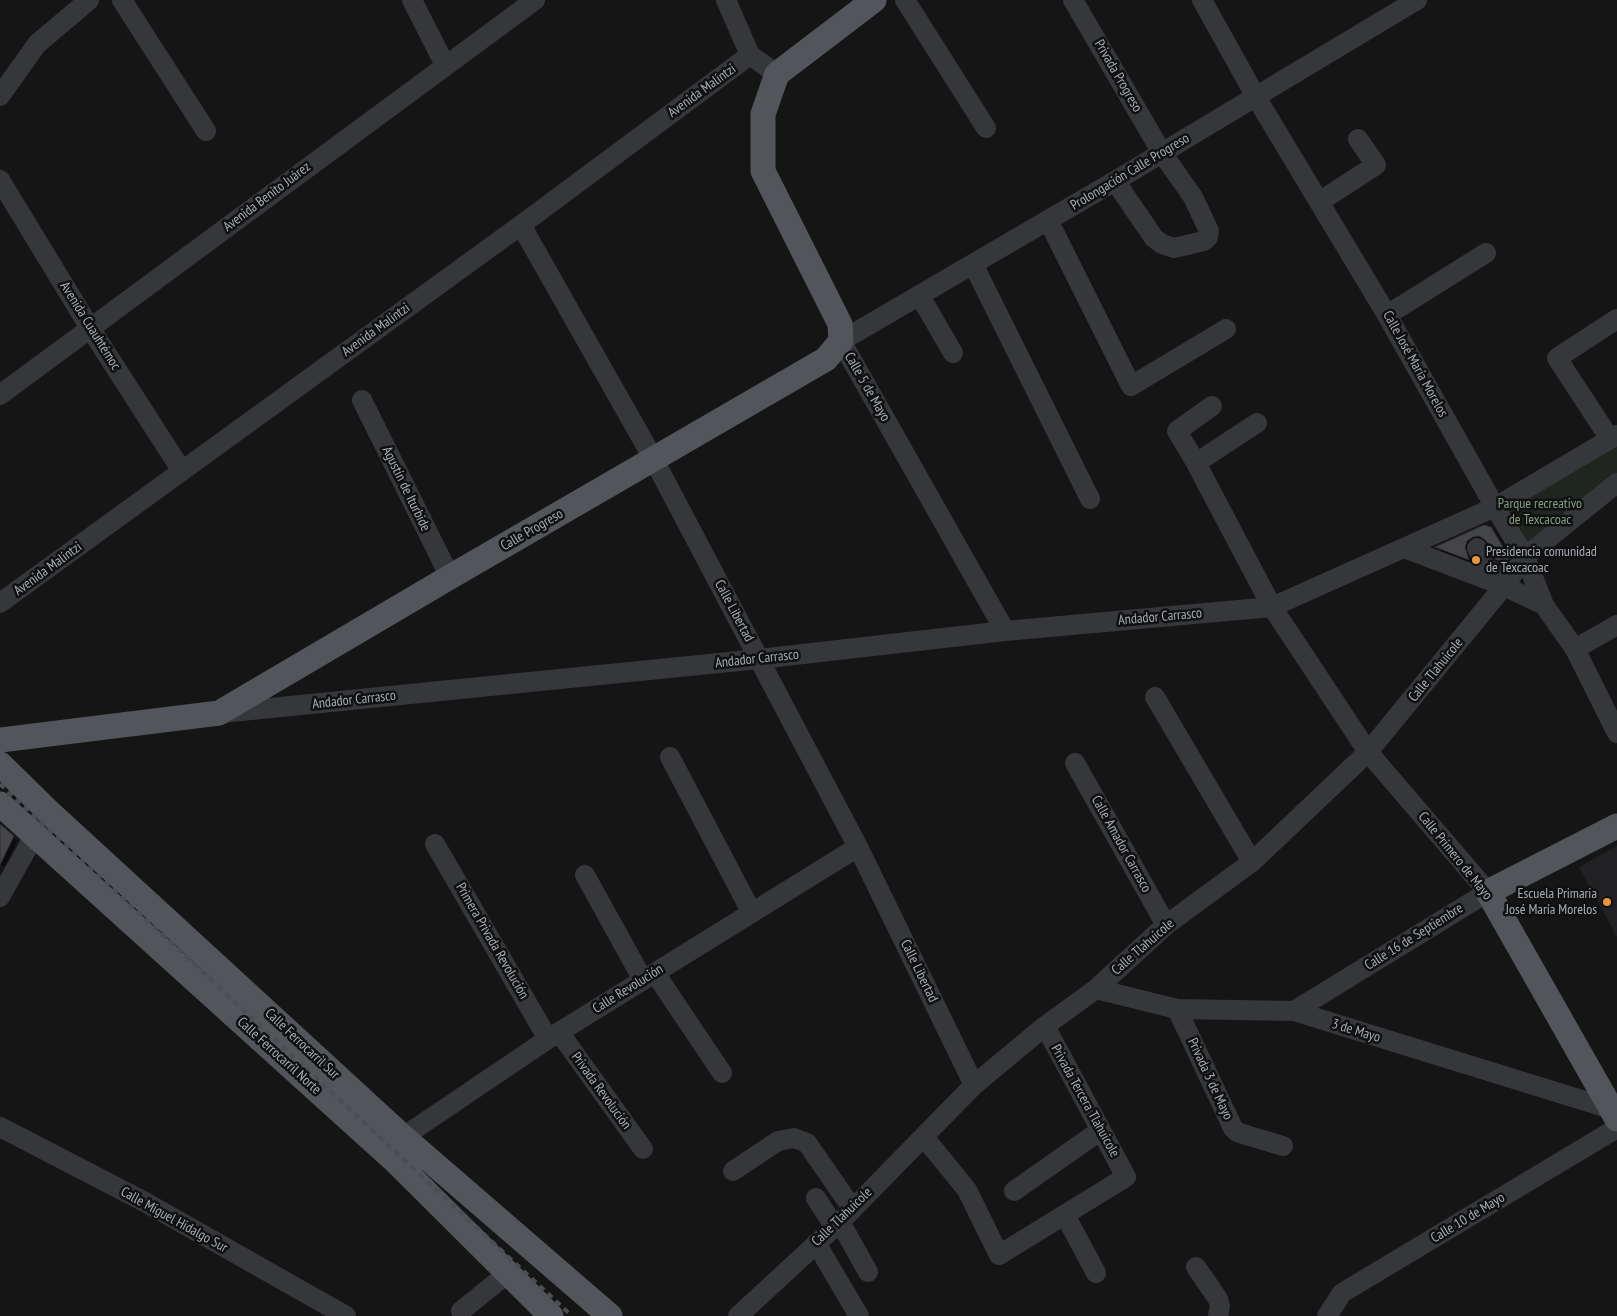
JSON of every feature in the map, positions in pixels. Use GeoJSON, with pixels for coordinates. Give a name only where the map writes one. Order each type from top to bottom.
{"type":"FeatureCollection","features":[{"type":"Feature","properties":{"kind":"main road"},"geometry":{"type":"LineString","coordinates":[[777,74],[874,0]]}},
{"type":"Feature","properties":{"kind":"main road","name":"Calle 5 de Mayo"},"geometry":{"type":"LineString","coordinates":[[777,74],[763,114],[763,171],[840,324],[841,341]]}},
{"type":"Feature","properties":{"kind":"main road","name":"Calle Progreso"},"geometry":{"type":"LineString","coordinates":[[219,713],[826,359],[841,341]]}},
{"type":"Feature","properties":{"kind":"main road","name":"Andador Carrasco"},"geometry":{"type":"LineString","coordinates":[[0,740],[219,713]]}},
{"type":"Feature","properties":{"kind":"main road","name":"Calle Ferrocarril Sur"},"geometry":{"type":"LineString","coordinates":[[0,764],[48,811],[403,1137],[610,1316]]}},
{"type":"Feature","properties":{"kind":"main road","name":"Calle Ferrocarril Norte"},"geometry":{"type":"LineString","coordinates":[[0,804],[386,1153],[551,1316]]}},
{"type":"Feature","properties":{"kind":"main road","name":"Calle 16 de Septiembre"},"geometry":{"type":"LineString","coordinates":[[1488,892],[1617,826]]}},
{"type":"Feature","properties":{"kind":"main road","name":"Calle Primero de Mayo"},"geometry":{"type":"LineString","coordinates":[[1488,892],[1615,1119]]}},
{"type":"Feature","properties":{"kind":"street"},"geometry":{"type":"LineString","coordinates":[[0,96],[37,44],[89,0]]}},
{"type":"Feature","properties":{"kind":"street"},"geometry":{"type":"LineString","coordinates":[[122,0],[206,131]]}},
{"type":"Feature","properties":{"kind":"street"},"geometry":{"type":"LineString","coordinates":[[412,0],[445,65]]}},
{"type":"Feature","properties":{"kind":"street","name":"Avenida Benito Juárez"},"geometry":{"type":"LineString","coordinates":[[0,394],[535,0]]}},
{"type":"Feature","properties":{"kind":"street"},"geometry":{"type":"LineString","coordinates":[[726,0],[750,55],[777,74]]}},
{"type":"Feature","properties":{"kind":"street"},"geometry":{"type":"LineString","coordinates":[[905,0],[986,128]]}},
{"type":"Feature","properties":{"kind":"street","name":"Privada Progreso"},"geometry":{"type":"LineString","coordinates":[[1073,0],[1162,153],[1193,197],[1209,231],[1208,237],[1204,241],[1174,248],[1162,244],[1154,238],[1115,181]]}},
{"type":"Feature","properties":{"kind":"street","name":"Calle José María Morelos"},"geometry":{"type":"LineString","coordinates":[[1202,0],[1256,98],[1388,315],[1525,557],[1544,605],[1575,649],[1617,733]]}},
{"type":"Feature","properties":{"kind":"street","name":"Prolongación Calle Progreso"},"geometry":{"type":"LineString","coordinates":[[841,341],[1256,98],[1417,0]]}},
{"type":"Feature","properties":{"kind":"street","name":"Avenida Malintzi"},"geometry":{"type":"LineString","coordinates":[[0,604],[521,225],[750,55]]}},
{"type":"Feature","properties":{"kind":"street"},"geometry":{"type":"LineString","coordinates":[[1319,202],[1376,165],[1358,139]]}},
{"type":"Feature","properties":{"kind":"street","name":"Avenida Cuauhtémoc"},"geometry":{"type":"LineString","coordinates":[[0,180],[90,328],[182,472]]}},
{"type":"Feature","properties":{"kind":"street"},"geometry":{"type":"LineString","coordinates":[[1048,220],[1131,386],[1226,329]]}},
{"type":"Feature","properties":{"kind":"street","name":"Calle Libertad"},"geometry":{"type":"LineString","coordinates":[[521,225],[654,460],[759,659],[858,847],[974,1085]]}},
{"type":"Feature","properties":{"kind":"street"},"geometry":{"type":"LineString","coordinates":[[1388,315],[1486,253]]}},
{"type":"Feature","properties":{"kind":"street"},"geometry":{"type":"LineString","coordinates":[[973,264],[1090,499]]}},
{"type":"Feature","properties":{"kind":"street"},"geometry":{"type":"LineString","coordinates":[[920,296],[953,353]]}},
{"type":"Feature","properties":{"kind":"street"},"geometry":{"type":"LineString","coordinates":[[1495,507],[1613,438],[1557,358],[1617,320]]}},
{"type":"Feature","properties":{"kind":"street","name":"Calle 5 de Mayo"},"geometry":{"type":"LineString","coordinates":[[841,341],[1005,631]]}},
{"type":"Feature","properties":{"kind":"street","name":"Agustín de Iturbide"},"geometry":{"type":"LineString","coordinates":[[362,400],[450,577]]}},
{"type":"Feature","properties":{"kind":"street","name":"Calle Primero de Mayo"},"geometry":{"type":"LineString","coordinates":[[1212,406],[1177,431],[1196,463],[1272,607],[1368,752],[1488,892]]}},
{"type":"Feature","properties":{"kind":"street"},"geometry":{"type":"LineString","coordinates":[[1196,463],[1257,423]]}},
{"type":"Feature","properties":{"kind":"street","name":"Calle Tlahuicole"},"geometry":{"type":"LineString","coordinates":[[738,1316],[842,1218],[974,1085],[1045,1026],[1096,989],[1166,925],[1252,862],[1368,752],[1507,583],[1525,557],[1617,484]]}},
{"type":"Feature","properties":{"kind":"street","name":"Andador Carrasco"},"geometry":{"type":"LineString","coordinates":[[219,713],[759,659],[1005,631],[1272,607],[1495,507]]}},
{"type":"Feature","properties":{"kind":"street"},"geometry":{"type":"LineString","coordinates":[[1404,548],[1507,583]]}},
{"type":"Feature","properties":{"kind":"street"},"geometry":{"type":"LineString","coordinates":[[1477,548],[1486,568],[1544,605]]}},
{"type":"Feature","properties":{"kind":"street"},"geometry":{"type":"LineString","coordinates":[[1575,649],[1617,625]]}},
{"type":"Feature","properties":{"kind":"street"},"geometry":{"type":"LineString","coordinates":[[1155,697],[1252,862]]}},
{"type":"Feature","properties":{"kind":"street"},"geometry":{"type":"LineString","coordinates":[[670,757],[752,912]]}},
{"type":"Feature","properties":{"kind":"street","name":"Calle Amador Carrasco"},"geometry":{"type":"LineString","coordinates":[[1075,764],[1166,925]]}},
{"type":"Feature","properties":{"kind":"street"},"geometry":{"type":"LineString","coordinates":[[0,897],[48,811]]}},
{"type":"Feature","properties":{"kind":"street","name":"Primera Privada Revolución"},"geometry":{"type":"LineString","coordinates":[[435,844],[553,1036]]}},
{"type":"Feature","properties":{"kind":"street","name":"Calle Revolución"},"geometry":{"type":"LineString","coordinates":[[403,1137],[553,1036],[858,847]]}},
{"type":"Feature","properties":{"kind":"street"},"geometry":{"type":"LineString","coordinates":[[585,875],[649,976],[722,1074]]}},
{"type":"Feature","properties":{"kind":"street","name":"Calle 16 de Septiembre"},"geometry":{"type":"LineString","coordinates":[[1294,1011],[1488,892]]}},
{"type":"Feature","properties":{"kind":"street","name":"3 de Mayo"},"geometry":{"type":"LineString","coordinates":[[1096,989],[1177,1009],[1294,1011],[1615,1119]]}},
{"type":"Feature","properties":{"kind":"street","name":"Privada 3 de Mayo"},"geometry":{"type":"LineString","coordinates":[[1177,1009],[1237,1132],[1283,1146]]}},
{"type":"Feature","properties":{"kind":"street","name":"Privada Tercera Tlahuicole"},"geometry":{"type":"LineString","coordinates":[[1045,1026],[1126,1176],[1065,1215]]}},
{"type":"Feature","properties":{"kind":"street","name":"Privada Revolución"},"geometry":{"type":"LineString","coordinates":[[553,1036],[643,1149]]}},
{"type":"Feature","properties":{"kind":"street","name":"Calle 10 de Mayo"},"geometry":{"type":"LineString","coordinates":[[1327,1316],[1342,1293],[1615,1119]]}},
{"type":"Feature","properties":{"kind":"street","name":"Calle Miguel Hidalgo Sur"},"geometry":{"type":"LineString","coordinates":[[0,1127],[143,1201],[346,1316]]}},
{"type":"Feature","properties":{"kind":"street"},"geometry":{"type":"LineString","coordinates":[[1014,1191],[1101,1130]]}},
{"type":"Feature","properties":{"kind":"street"},"geometry":{"type":"LineString","coordinates":[[924,1137],[967,1190],[999,1255],[1065,1215],[1096,1273]]}},
{"type":"Feature","properties":{"kind":"street"},"geometry":{"type":"LineString","coordinates":[[733,1171],[778,1141],[794,1138],[807,1143],[868,1272]]}},
{"type":"Feature","properties":{"kind":"street"},"geometry":{"type":"LineString","coordinates":[[816,1198],[842,1218]]}},
{"type":"Feature","properties":{"kind":"street"},"geometry":{"type":"LineString","coordinates":[[816,1243],[859,1316]]}},
{"type":"Feature","properties":{"kind":"street"},"geometry":{"type":"LineString","coordinates":[[1196,1267],[1218,1299],[1220,1306],[1218,1316]]}},
{"type":"Feature","properties":{"kind":"street"},"geometry":{"type":"LineString","coordinates":[[461,1311],[508,1273]]}},
{"type":"Feature","properties":{"kind":"shaded area","name":"Escuela Primaria José María Morelos"},"geometry":{"type":"Polygon","coordinates":[[[1617,846],[1617,937],[1579,867],[1617,846]]]}},
{"type":"Feature","properties":{"kind":"green space","name":"Parque recreativo de Texcacoac"},"geometry":{"type":"Polygon","coordinates":[[[1617,440],[1617,479],[1531,548],[1507,507],[1617,440]]]}},
{"type":"Feature","properties":{"kind":"building"},"geometry":{"type":"Polygon","coordinates":[[[1484,525],[1491,527],[1510,558],[1505,564],[1495,559],[1488,543],[1479,536],[1467,541],[1465,547],[1469,560],[1435,547],[1484,525]]]}},
{"type":"Feature","properties":{"kind":"building"},"geometry":{"type":"Polygon","coordinates":[[[0,824],[14,836],[0,865],[0,824]]]}},
{"type":"Feature","properties":{"kind":"railway"},"geometry":{"type":"LineString","coordinates":[[0,784],[572,1316]]}},
{"type":"Feature","properties":{"kind":"place","name":"Presidencia comunidad de Texcacoac"},"geometry":{"type":"Point","coordinates":[1476,560]}},
{"type":"Feature","properties":{"kind":"place","name":"Escuela Primaria José María Morelos"},"geometry":{"type":"Point","coordinates":[1607,902]}}]}
